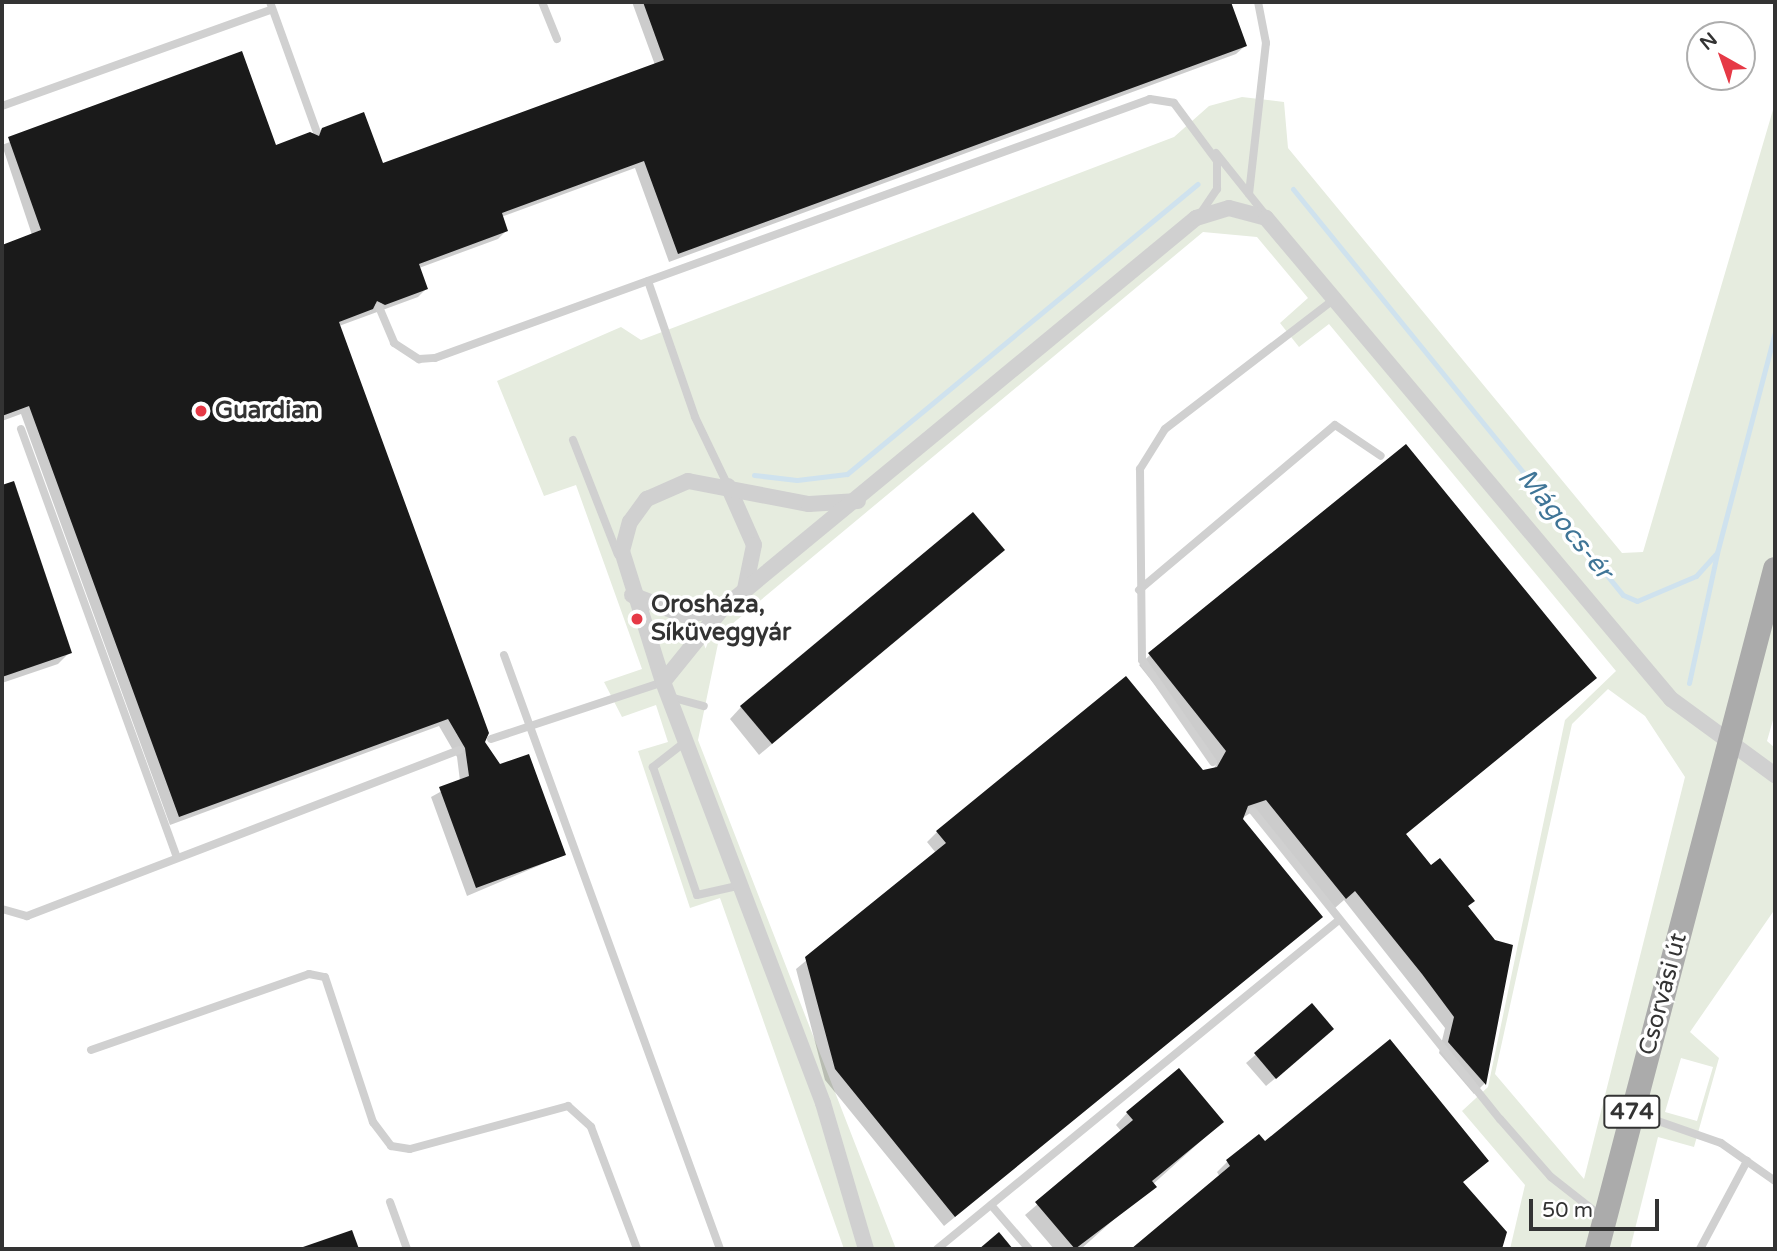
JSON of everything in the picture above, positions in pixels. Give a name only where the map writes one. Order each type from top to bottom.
[{"type":"main road","name":"474","points":[[1730,740],[1775,569]]},
{"type":"main road","name":"Csorvási út","points":[[1597,1249],[1730,740]]},
{"type":"street","points":[[666,689],[721,610],[858,501],[1196,218],[1219,209],[1247,209],[1282,235],[1671,699],[1775,775]]},
{"type":"street","points":[[858,501],[808,504],[728,486],[672,484],[647,499],[624,536],[625,573],[632,595],[737,886],[823,1102],[866,1249]]},
{"type":"street","points":[[728,486],[754,545],[744,592]]},
{"type":"street","points":[[632,595],[676,614],[721,610]]},
{"type":"lane","points":[[542,2],[557,39]]},
{"type":"lane","points":[[1249,194],[1266,43],[1258,2]]},
{"type":"lane","points":[[2,106],[270,6],[316,130]]},
{"type":"lane","points":[[379,307],[394,343],[419,359],[435,358],[1150,99],[1174,103],[1282,235]]},
{"type":"lane","points":[[1196,218],[1219,180],[1208,143]]},
{"type":"lane","points":[[648,281],[695,417],[728,486]]},
{"type":"lane","points":[[1213,762],[1142,660],[1139,590],[1146,452],[1166,429],[1336,298]]},
{"type":"lane","points":[[1139,590],[1335,425],[1381,456]]},
{"type":"lane","points":[[21,429],[177,857]]},
{"type":"lane","points":[[573,440],[625,573]]},
{"type":"lane","points":[[504,655],[720,1249]]},
{"type":"lane","points":[[491,739],[530,725],[666,689],[704,706]]},
{"type":"lane","points":[[685,742],[653,767],[697,895],[737,886]]},
{"type":"lane","points":[[2,909],[27,916],[459,750]]},
{"type":"lane","points":[[1253,811],[1551,1177],[1605,1219]]},
{"type":"lane","points":[[937,1249],[1339,919]]},
{"type":"lane","points":[[91,1050],[309,974],[325,977],[373,1122],[391,1146],[410,1149],[558,1106],[577,1110],[591,1127],[637,1249]]},
{"type":"lane","points":[[1632,1112],[1721,1143],[1775,1181]]},
{"type":"lane","points":[[1700,1249],[1747,1161]]},
{"type":"lane","points":[[390,1202],[407,1249]]},
{"type":"lane","points":[[991,1205],[1029,1249]]},
{"type":"shaded area","points":[[1242,97],[1284,102],[1288,148],[1622,553],[1643,552],[1775,103],[1775,713],[1767,741],[1775,748],[1775,909],[1690,1032],[1719,1058],[1694,1147],[1658,1137],[1630,1249],[1510,1249],[1525,1185],[1462,1111],[1488,1087],[1565,720],[1616,671],[1329,324],[1299,347],[1280,323],[1308,298],[1257,237],[1203,232],[720,634],[698,740],[896,1249],[844,1249],[720,898],[690,908],[638,751],[668,742],[656,705],[622,717],[604,682],[642,669],[576,485],[544,496],[497,381],[621,327],[641,340],[1174,137],[1209,106]],"holes":[[[1608,689],[1645,716],[1685,777],[1584,1179],[1495,1074],[1572,724]],[[1681,1058],[1713,1067],[1697,1121],[1665,1112]]]},
{"type":"building","name":"Guardian","points":[[643,2],[1231,2],[1247,46],[678,254],[644,161],[502,213],[508,231],[419,264],[428,289],[385,305],[377,301],[373,309],[339,322],[489,733],[485,742],[500,764],[529,754],[566,855],[476,888],[439,787],[469,776],[465,748],[448,719],[179,817],[29,406],[2,416],[2,245],[41,230],[8,137],[242,51],[276,145],[310,132],[319,136],[322,128],[364,112],[383,163],[664,60]]},
{"type":"building","points":[[1406,444],[1597,678],[1406,834],[1431,865],[1440,858],[1475,901],[1468,906],[1495,940],[1513,945],[1486,1085],[1448,1042],[1454,1017],[1422,974],[1355,891],[1346,899],[1266,800],[1248,806],[1243,819],[1323,917],[955,1217],[835,1069],[805,957],[946,843],[936,831],[1126,676],[1203,770],[1217,767],[1226,751],[1148,653]]},
{"type":"building","points":[[14,481],[72,653],[2,677],[2,485]]},
{"type":"building","points":[[973,512],[1005,550],[772,744],[740,706]]},
{"type":"building","points":[[1312,1003],[1334,1029],[1276,1079],[1254,1053]]},
{"type":"building","points":[[1390,1039],[1489,1161],[1463,1182],[1507,1232],[1502,1249],[1131,1249],[1230,1166],[1226,1160],[1259,1134],[1265,1141]]},
{"type":"building","points":[[1179,1068],[1224,1122],[1152,1181],[1157,1187],[1075,1249],[1035,1202],[1133,1120],[1126,1112]]},
{"type":"building","points":[[352,1230],[359,1249],[303,1247]]},
{"type":"building","points":[[999,1232],[1013,1249],[979,1249]]},
{"type":"waterway","points":[[754,475],[797,480],[847,474],[1198,184]]},
{"type":"waterway","name":"Mágocs-ér","points":[[1293,189],[1623,595],[1637,601],[1696,576],[1717,553],[1775,332]]},
{"type":"waterway","points":[[1689,683],[1717,553]]},
{"type":"place","name":"Guardian","points":[[201,411]]},
{"type":"place","name":"Orosháza, Síküveggyár","points":[[637,619]]}]
